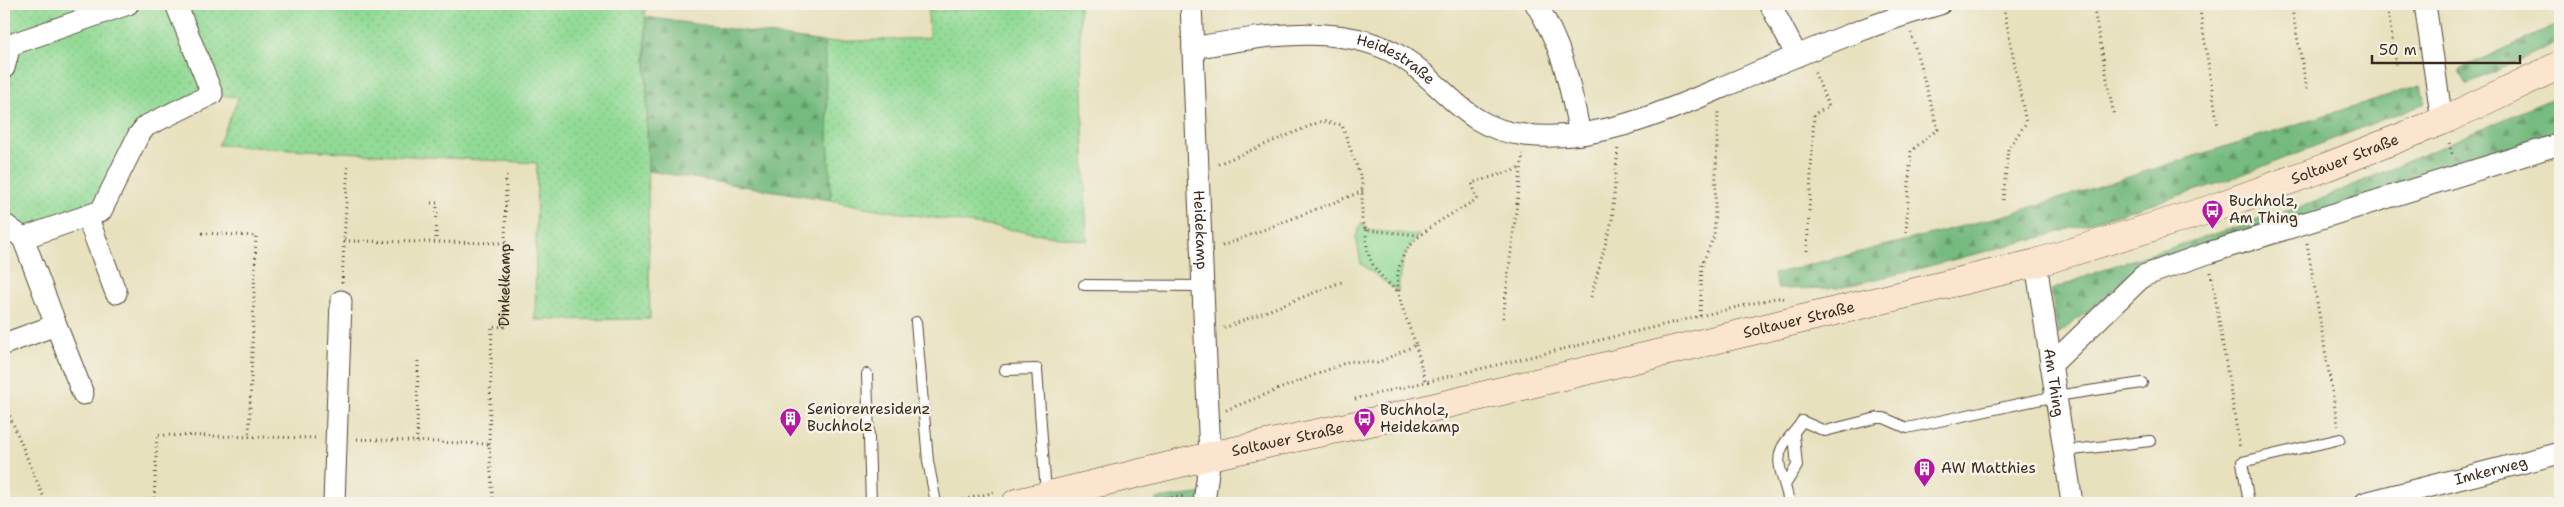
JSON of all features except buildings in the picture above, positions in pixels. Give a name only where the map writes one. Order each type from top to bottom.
[{"type":"main road","name":"Soltauer Straße","points":[[1016,503],[1210,456],[1399,416],[2036,263],[2208,210],[2442,121],[2560,65]]},
{"type":"street","points":[[4,68],[7,37],[128,4]]},
{"type":"street","points":[[23,238],[101,211],[138,136],[146,126],[212,94],[176,4]]},
{"type":"street","name":"Heidekamp","points":[[1192,4],[1210,456],[1205,498]]},
{"type":"street","points":[[1536,4],[1553,30],[1566,65],[1580,134]]},
{"type":"street","points":[[1770,4],[1801,54]]},
{"type":"street","name":"Heidestraße","points":[[1193,48],[1273,36],[1336,36],[1361,40],[1383,47],[1410,63],[1437,85],[1461,110],[1483,124],[1504,132],[1526,136],[1580,134],[1650,118],[1801,54],[1906,13],[1940,4]]},
{"type":"street","points":[[2425,4],[2442,121]]},
{"type":"street","points":[[2051,365],[2143,276],[2208,253],[2560,144]]},
{"type":"street","points":[[87,216],[116,293]]},
{"type":"street","points":[[4,224],[23,238],[83,394]]},
{"type":"street","name":"Am Thing","points":[[2036,263],[2072,503]]},
{"type":"street","points":[[334,503],[338,438],[341,301]]},
{"type":"street","points":[[4,344],[56,325]]},
{"type":"street","name":"Imkerweg","points":[[2365,503],[2403,498],[2560,453]]},
{"type":"lane","points":[[1084,286],[1203,286]]},
{"type":"lane","points":[[916,322],[928,461],[936,503]]},
{"type":"lane","points":[[1005,370],[1037,369],[1043,470],[1047,496]]},
{"type":"lane","points":[[867,374],[871,503]]},
{"type":"lane","points":[[1789,503],[1779,460],[1785,442],[1794,434],[1802,421],[1824,431],[1877,418],[1884,418],[1907,428],[2056,396],[2142,383]]},
{"type":"lane","points":[[1785,485],[1798,466],[1794,434]]},
{"type":"lane","points":[[2249,503],[2242,462],[2340,439]]},
{"type":"lane","points":[[2064,451],[2150,441]]},
{"type":"path","points":[[2003,4],[2026,123],[2008,150],[2003,200]]},
{"type":"path","points":[[2093,4],[2114,116]]},
{"type":"path","points":[[2199,4],[2218,127]]},
{"type":"path","points":[[2291,4],[2307,89]]},
{"type":"path","points":[[2387,4],[2396,65]]},
{"type":"path","points":[[1906,13],[1938,129],[1911,151],[1906,232]]},
{"type":"path","points":[[1801,54],[1829,107],[1814,114],[1807,251]]},
{"type":"path","points":[[1700,316],[1702,264],[1714,236],[1718,89]]},
{"type":"path","points":[[1198,172],[1322,121],[1342,125],[1362,181],[1362,222],[1366,230],[1366,248],[1376,273],[1398,292]]},
{"type":"path","points":[[2442,121],[2459,174]]},
{"type":"path","points":[[1591,297],[1612,220],[1620,126]]},
{"type":"path","points":[[1503,318],[1526,136]]},
{"type":"path","points":[[341,301],[348,164]]},
{"type":"path","points":[[1425,382],[1416,345],[1398,292],[1399,274],[1405,253],[1420,235],[1477,199],[1472,183],[1521,168]]},
{"type":"path","points":[[505,243],[506,174]]},
{"type":"path","points":[[1202,254],[1363,191]]},
{"type":"path","points":[[431,203],[437,203],[436,241]]},
{"type":"path","points":[[2304,223],[2340,439]]},
{"type":"path","points":[[1366,230],[1420,235]]},
{"type":"path","points":[[202,233],[256,236],[249,437]]},
{"type":"path","name":"Dinkelkamp","points":[[344,241],[505,243],[504,327],[492,326],[489,444],[493,503]]},
{"type":"path","points":[[2208,253],[2242,462]]},
{"type":"path","points":[[1205,335],[1344,281]]},
{"type":"path","points":[[1350,400],[1775,298],[1785,298]]},
{"type":"path","points":[[1208,418],[1350,361],[1377,362],[1416,345]]},
{"type":"path","points":[[417,442],[418,360]]},
{"type":"path","points":[[4,402],[46,503]]},
{"type":"path","points":[[154,503],[157,435],[338,438],[489,444]]},
{"type":"path","points":[[1154,503],[1156,499],[1205,498]]},
{"type":"green space","points":[[4,4],[645,4],[650,319],[535,320],[537,163],[218,145],[239,97],[212,95],[146,126],[101,211],[23,238],[4,224]]},
{"type":"green space","points":[[1079,4],[1087,241],[869,208],[831,200],[824,42],[929,38],[928,11]]},
{"type":"green space","points":[[646,17],[824,42],[831,200],[648,171]]},
{"type":"green space","points":[[2560,24],[2560,41],[2466,85],[2459,69]]},
{"type":"green space","points":[[2421,85],[2425,103],[2223,182],[2049,235],[1837,288],[1778,289],[1773,274],[2010,214]]},
{"type":"green space","points":[[2560,95],[2560,138],[2135,275],[2058,334],[2051,290],[2110,267],[2312,203]]},
{"type":"green space","points":[[1362,222],[1366,230],[1419,235],[1409,247],[1403,261],[1398,292],[1361,264],[1356,236]]},
{"type":"green space","points":[[1205,493],[1204,503],[1154,503],[1156,499]]},
{"type":"place","name":"Buchholz, Am Thing","points":[[2213,229]]},
{"type":"place","name":"Seniorenresidenz Buchholz","points":[[791,437]]},
{"type":"place","name":"Buchholz, Heidekamp","points":[[1364,438]]},
{"type":"place","name":"AW Matthies","points":[[1925,487]]}]
